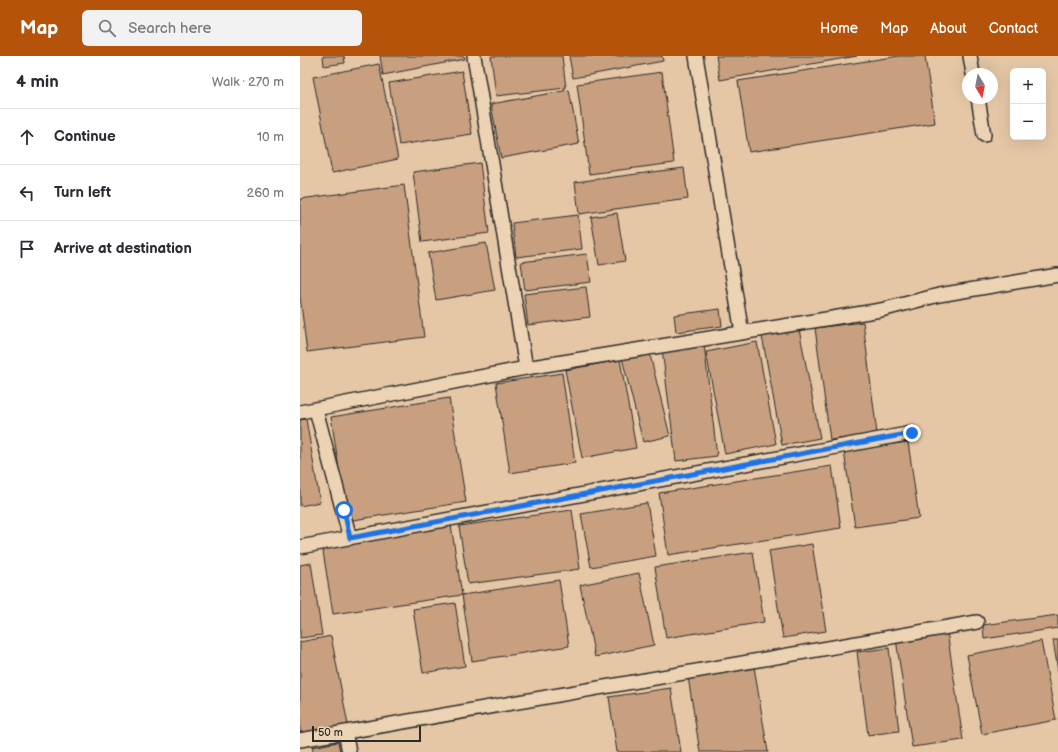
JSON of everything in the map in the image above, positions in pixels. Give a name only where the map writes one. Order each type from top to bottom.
[{"type":"street","points":[[474,56],[526,368]]},
{"type":"street","points":[[696,56],[742,333]]},
{"type":"street","points":[[970,56],[972,68]]},
{"type":"street","points":[[979,104],[984,135]]},
{"type":"street","points":[[300,412],[526,368],[881,310],[939,296],[1058,275]]},
{"type":"street","points":[[316,410],[350,538]]},
{"type":"street","points":[[300,547],[912,433]]},
{"type":"street","points":[[300,740],[977,622]]},
{"type":"street","points":[[346,732],[349,752]]},
{"type":"building","points":[[323,56],[344,56],[345,63],[324,66]]},
{"type":"building","points":[[380,56],[464,56],[465,59],[383,75]]},
{"type":"building","points":[[491,56],[562,56],[566,88],[496,96]]},
{"type":"building","points":[[569,56],[662,56],[663,61],[573,78]]},
{"type":"building","points":[[716,56],[857,56],[720,80]]},
{"type":"building","points":[[899,56],[925,56],[935,123],[749,152],[738,81]]},
{"type":"building","points":[[379,64],[398,159],[332,173],[313,77]]},
{"type":"building","points":[[462,71],[472,134],[399,145],[389,83]]},
{"type":"building","points":[[662,72],[674,163],[589,174],[577,84]]},
{"type":"building","points":[[569,90],[579,144],[501,158],[491,104]]},
{"type":"building","points":[[480,163],[489,233],[422,242],[413,172]]},
{"type":"building","points":[[684,168],[688,199],[579,214],[575,182]]},
{"type":"building","points":[[404,185],[424,337],[307,352],[300,296],[300,199]]},
{"type":"building","points":[[617,213],[625,261],[599,265],[591,217]]},
{"type":"building","points":[[578,215],[582,249],[516,257],[512,223]]},
{"type":"building","points":[[486,243],[495,290],[436,300],[428,253]]},
{"type":"building","points":[[587,254],[591,282],[525,290],[521,262]]},
{"type":"building","points":[[586,287],[590,317],[528,325],[524,294]]},
{"type":"building","points":[[720,309],[722,326],[676,332],[674,315]]},
{"type":"building","points":[[863,322],[877,434],[830,440],[815,328]]},
{"type":"building","points":[[799,329],[820,438],[782,445],[762,336]]},
{"type":"building","points":[[757,342],[776,444],[725,454],[706,352]]},
{"type":"building","points":[[704,344],[717,456],[676,461],[662,349]]},
{"type":"building","points":[[649,351],[670,436],[643,442],[622,358]]},
{"type":"building","points":[[620,360],[636,448],[582,458],[565,370]]},
{"type":"building","points":[[562,373],[575,463],[510,473],[496,383]]},
{"type":"building","points":[[449,398],[466,502],[347,521],[331,417]]},
{"type":"building","points":[[306,419],[320,502],[300,506],[300,420]]},
{"type":"building","points":[[908,442],[919,518],[855,527],[844,451]]},
{"type":"building","points":[[832,466],[841,528],[668,555],[659,493]]},
{"type":"building","points":[[647,503],[656,556],[591,567],[581,514]]},
{"type":"building","points":[[572,510],[580,569],[468,584],[459,526]]},
{"type":"building","points":[[451,525],[462,595],[333,614],[322,545]]},
{"type":"building","points":[[812,544],[826,631],[783,638],[769,551]]},
{"type":"building","points":[[753,552],[764,622],[666,638],[655,567]]},
{"type":"building","points":[[311,563],[322,635],[300,638],[300,565]]},
{"type":"building","points":[[639,573],[654,645],[595,657],[580,585]]},
{"type":"building","points":[[559,580],[569,646],[472,661],[462,595]]},
{"type":"building","points":[[455,603],[465,666],[423,673],[413,609]]},
{"type":"building","points":[[1058,615],[1058,628],[984,639],[983,625]]},
{"type":"building","points":[[947,631],[963,740],[912,747],[896,639]]},
{"type":"building","points":[[331,636],[348,725],[300,734],[300,642]]},
{"type":"building","points":[[1053,640],[1058,640],[1058,671]]},
{"type":"building","points":[[1041,641],[1056,720],[982,734],[967,655]]},
{"type":"building","points":[[889,648],[899,731],[868,735],[857,652]]},
{"type":"building","points":[[754,667],[768,752],[700,752],[688,677]]},
{"type":"building","points":[[671,688],[681,752],[617,752],[609,697]]},
{"type":"building","points":[[338,742],[340,752],[313,752],[312,747]]},
{"type":"route","points":[[344,510],[350,538],[912,433]]}]
